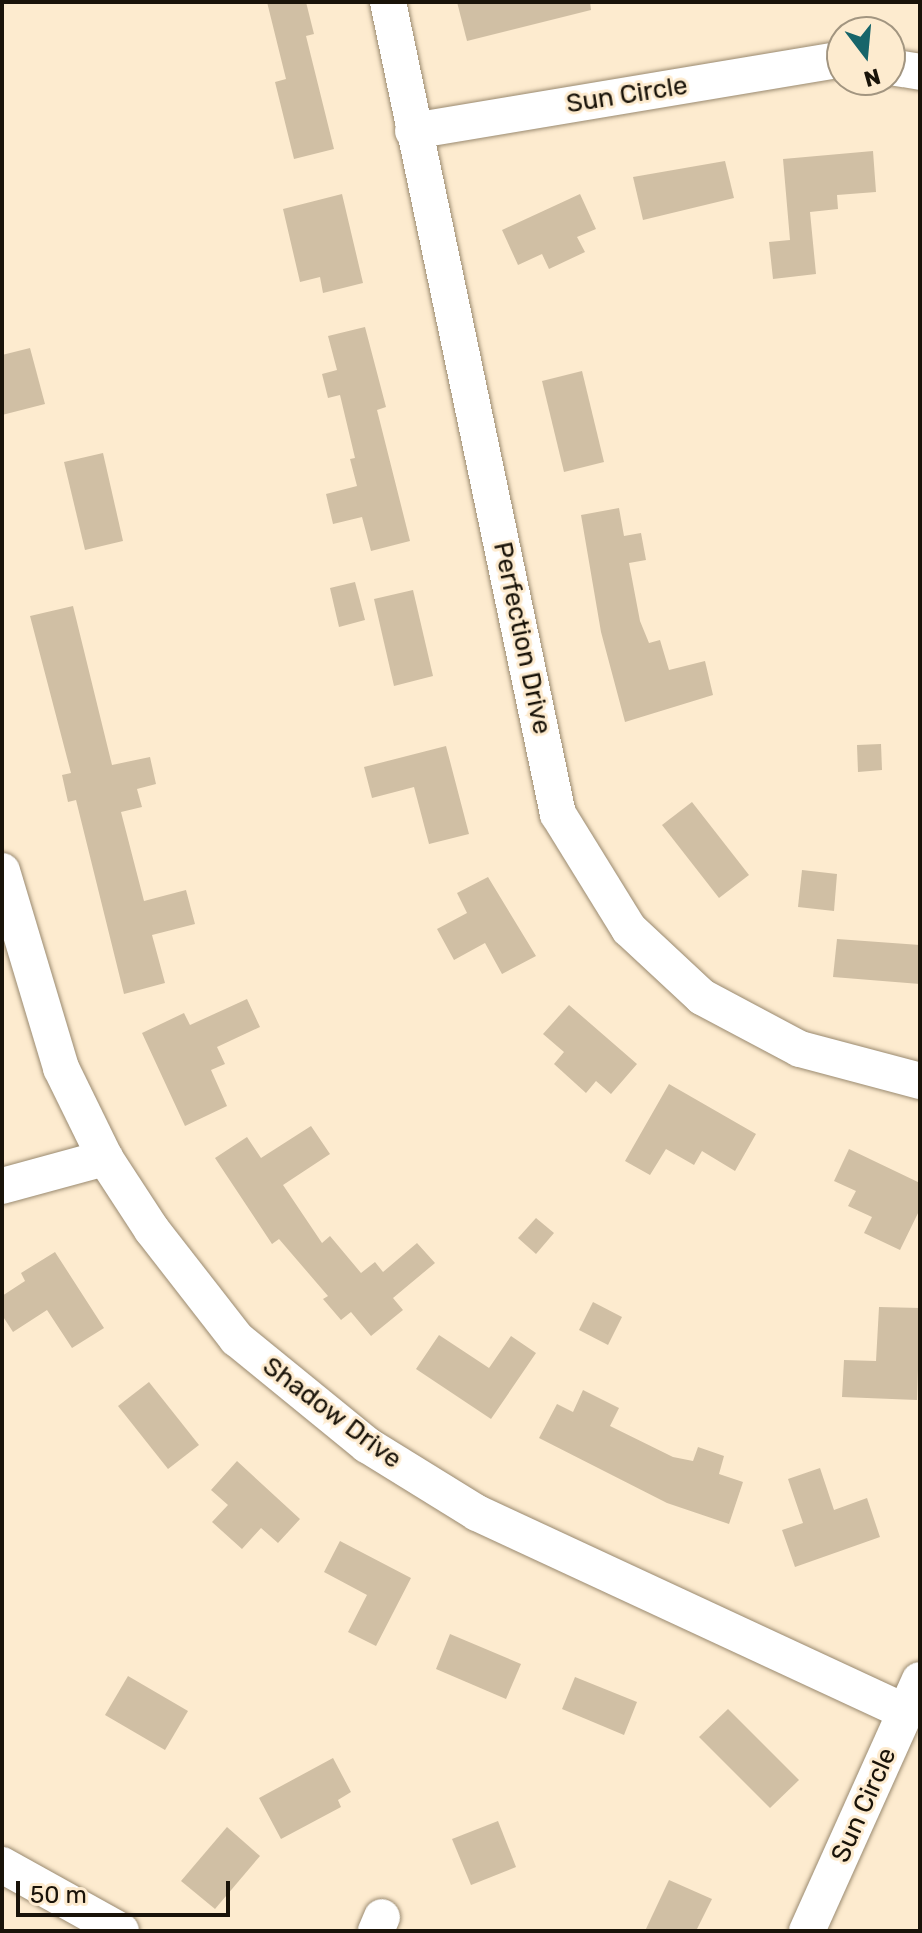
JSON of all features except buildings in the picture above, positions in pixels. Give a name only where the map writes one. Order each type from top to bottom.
[{"type":"street","name":"Perfection Drive","points":[[388,2],[413,131],[467,365],[558,814],[629,929],[702,997],[800,1049],[920,1081]]},
{"type":"street","name":"Sun Circle","points":[[413,131],[826,62]]},
{"type":"street","name":"Shadow Drive","points":[[2,871],[61,1068],[105,1158],[152,1230],[237,1339],[367,1445],[477,1513],[913,1696]]},
{"type":"street","points":[[2,1186],[105,1158]]},
{"type":"street","name":"Sun Circle","points":[[807,1931],[913,1696]]},
{"type":"street","points":[[2,1865],[121,1931]]}]
